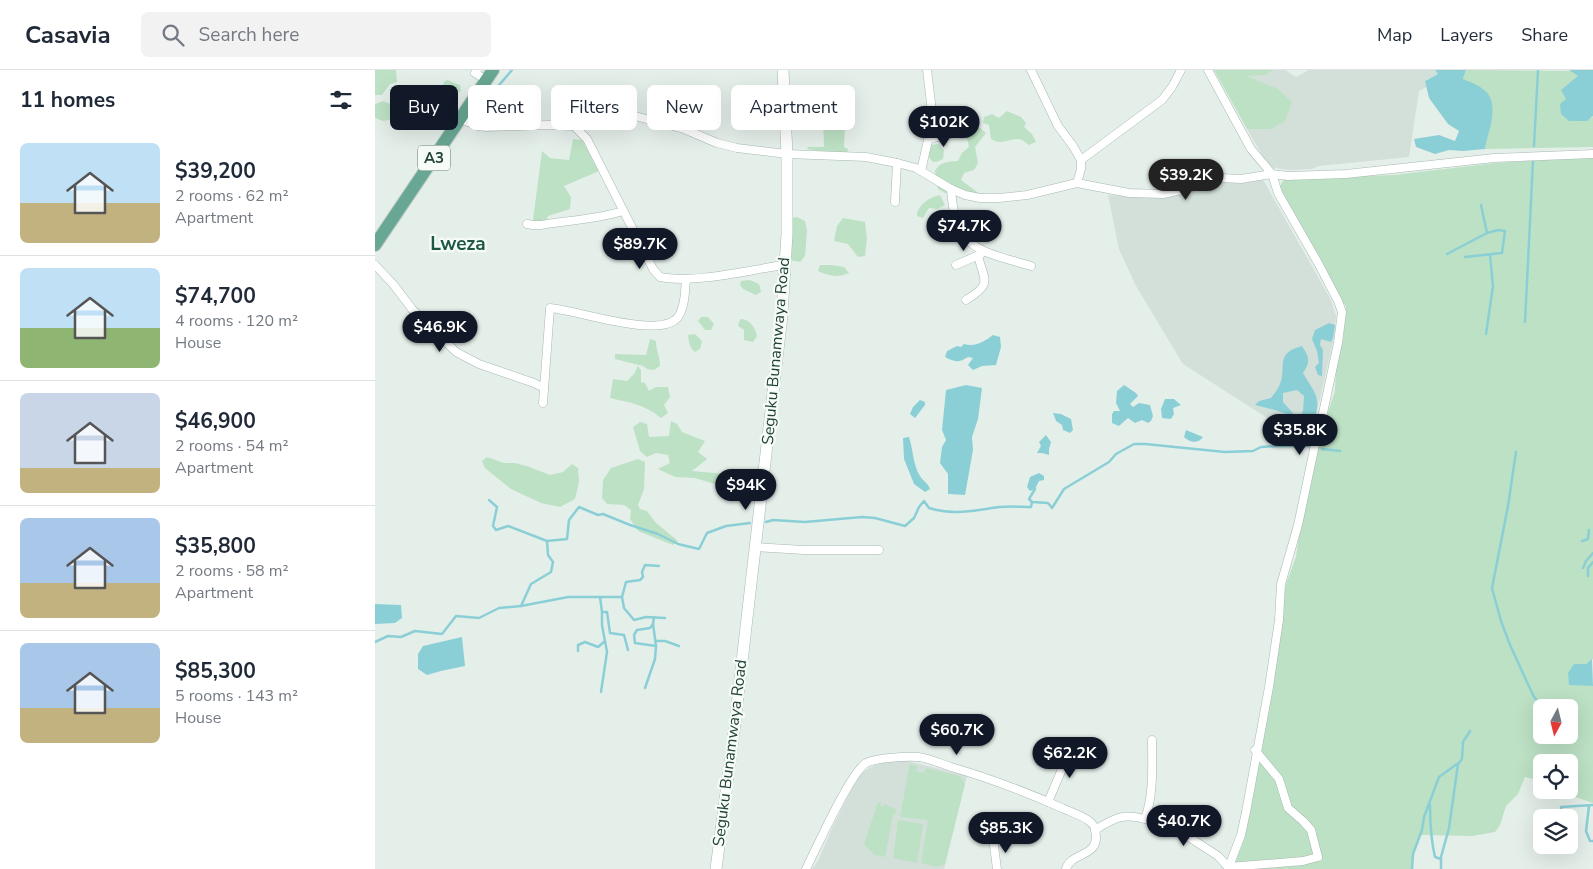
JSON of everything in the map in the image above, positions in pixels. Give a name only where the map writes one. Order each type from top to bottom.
[{"type":"main road","name":"Seguku Bunamwaya Road","points":[[783,70],[784,85]]},
{"type":"main road","name":"A3","points":[[375,245],[490,75]]},
{"type":"main road","name":"Seguku Bunamwaya Road","points":[[716,869],[782,315],[787,234],[786,130]]},
{"type":"street","points":[[477,70],[475,73],[490,75]]},
{"type":"street","points":[[921,171],[931,127],[931,103],[927,70]]},
{"type":"street","points":[[1031,70],[1057,126],[1073,146],[1081,160],[1081,169],[1077,183]]},
{"type":"street","points":[[1081,160],[1162,100],[1181,70]]},
{"type":"street","points":[[1208,70],[1251,148],[1272,174],[1278,194],[1318,263],[1338,301],[1341,312],[1338,343],[1323,413],[1298,525],[1281,584],[1277,637],[1263,723],[1254,750],[1241,835],[1228,868]]},
{"type":"street","points":[[637,117],[684,129],[721,144],[787,154],[866,158],[897,162],[921,171],[965,195],[981,198],[1027,195],[1077,183],[1129,193],[1163,194],[1220,178],[1241,179],[1272,174],[1301,176],[1345,174],[1494,158],[1593,154]]},
{"type":"street","points":[[461,119],[486,127],[551,125]]},
{"type":"street","points":[[578,130],[587,140],[657,275],[660,277],[686,279],[784,264]]},
{"type":"street","points":[[929,139],[954,133]]},
{"type":"street","points":[[895,202],[897,162]]},
{"type":"street","points":[[951,189],[952,208],[957,223],[970,244],[981,254],[1031,266]]},
{"type":"street","points":[[527,224],[545,226],[552,223],[604,217],[623,211]]},
{"type":"street","points":[[956,265],[981,254]]},
{"type":"street","points":[[966,300],[980,292],[984,287],[985,279],[981,254]]},
{"type":"street","points":[[375,264],[412,309],[456,352],[479,364],[544,388]]},
{"type":"street","points":[[543,404],[550,308],[564,309],[642,326],[656,327],[666,325],[673,322],[679,316],[685,295],[686,279]]},
{"type":"street","points":[[755,547],[804,550],[879,550]]},
{"type":"street","points":[[1145,818],[1149,809],[1152,783],[1151,740]]},
{"type":"street","points":[[1048,802],[1071,748]]},
{"type":"street","points":[[1228,868],[1303,861],[1318,857],[1311,830],[1288,808],[1279,779],[1254,750]]},
{"type":"street","points":[[806,869],[860,769],[867,763],[889,758],[919,757],[992,780],[1089,820],[1095,830],[1096,838],[1092,849],[1070,862],[1067,869]]},
{"type":"street","points":[[1095,830],[1119,817],[1145,818],[1178,830],[1217,856],[1228,868]]},
{"type":"street","points":[[993,838],[997,869]]},
{"type":"shaded area","points":[[1273,70],[1285,70],[1296,77],[1309,70],[1435,70],[1438,74],[1426,80],[1427,87],[1419,91],[1409,157],[1289,170],[1269,167],[1247,129],[1271,129],[1276,89],[1247,75],[1266,75]]},
{"type":"shaded area","points":[[1262,178],[1331,300],[1336,316],[1334,338],[1308,444],[1183,364],[1136,286],[1119,249],[1108,195],[1155,198],[1181,193],[1220,181]]},
{"type":"shaded area","points":[[899,760],[967,776],[944,869],[812,869],[818,861],[832,828],[858,777],[875,765]]},
{"type":"green space","points":[[375,70],[396,70],[397,82],[390,84],[382,95],[375,95]]},
{"type":"green space","points":[[1214,70],[1273,70],[1266,75],[1248,76],[1278,89],[1292,102],[1285,121],[1271,129],[1247,129]]},
{"type":"green space","points":[[1466,70],[1572,71],[1578,76],[1566,99],[1569,121],[1592,118],[1593,116],[1593,147],[1485,149],[1492,116],[1463,79]]},
{"type":"green space","points":[[447,80],[460,85],[461,91],[458,93],[458,85],[443,85]]},
{"type":"green space","points":[[383,101],[390,104],[389,120],[383,121],[375,118],[375,104]]},
{"type":"green space","points":[[1007,111],[1021,117],[1026,123],[1024,127],[1032,134],[1036,142],[1029,145],[1018,139],[999,142],[991,139],[989,125],[983,123],[984,117],[992,114],[999,118]]},
{"type":"green space","points":[[980,128],[986,133],[975,147],[978,163],[974,170],[964,173],[961,180],[980,194],[958,197],[938,189],[935,171],[937,168],[947,162],[958,161],[962,153],[969,147],[966,134],[970,129]]},
{"type":"green space","points":[[823,130],[845,130],[844,147],[848,149],[847,154],[834,154],[808,149],[807,147],[824,147]]},
{"type":"green space","points":[[573,139],[582,140],[599,171],[564,186],[571,197],[570,209],[548,216],[545,223],[537,222],[533,220],[542,151],[550,158],[569,160]]},
{"type":"green space","points":[[938,144],[944,150],[943,159],[933,162],[927,149],[930,145]]},
{"type":"green space","points":[[1593,157],[1593,659],[1586,664],[1569,684],[1593,686],[1593,803],[1578,798],[1578,754],[1533,754],[1533,779],[1525,777],[1518,794],[1506,806],[1500,825],[1495,832],[1472,836],[1421,835],[1413,854],[1412,869],[1233,869],[1245,837],[1284,594],[1296,557],[1303,507],[1314,454],[1335,391],[1336,367],[1343,341],[1346,306],[1341,301],[1282,194],[1280,186],[1284,179],[1394,175],[1495,163]]},
{"type":"green space","points":[[940,195],[945,205],[937,209],[929,208],[923,218],[917,216],[919,208],[925,202]]},
{"type":"green space","points":[[797,217],[805,221],[807,230],[805,256],[800,262],[790,260],[791,218]]},
{"type":"green space","points":[[843,218],[865,222],[867,238],[865,256],[858,257],[848,244],[834,241],[837,226]]},
{"type":"green space","points":[[820,265],[844,267],[849,273],[833,276],[818,271]]},
{"type":"green space","points":[[750,280],[759,284],[761,292],[756,295],[743,289],[740,285],[741,281]]},
{"type":"green space","points":[[701,317],[708,317],[714,324],[711,330],[705,330],[698,321]]},
{"type":"green space","points":[[740,319],[747,320],[755,330],[757,336],[753,342],[744,340],[744,330],[738,326]]},
{"type":"green space","points":[[695,334],[702,341],[700,349],[695,352],[690,346],[688,335]]},
{"type":"green space","points":[[650,339],[656,341],[660,363],[660,366],[654,370],[615,359],[615,354],[646,355]]},
{"type":"green space","points":[[638,366],[641,370],[641,382],[645,383],[649,391],[656,387],[668,387],[670,397],[664,405],[668,413],[661,418],[643,407],[610,398],[613,379],[627,381],[634,374]]},
{"type":"green space","points":[[671,421],[677,424],[682,432],[705,441],[698,452],[707,459],[692,471],[733,473],[739,485],[721,486],[695,478],[675,477],[658,469],[670,463],[668,455],[656,453],[647,457],[640,451],[633,427],[640,422],[647,424],[649,437],[669,436]]},
{"type":"green space","points":[[487,457],[504,463],[527,466],[550,475],[563,472],[572,464],[578,468],[579,482],[575,499],[560,507],[541,503],[511,489],[485,468],[482,461]]},
{"type":"green space","points":[[638,459],[645,462],[644,489],[638,505],[640,509],[647,511],[655,522],[678,541],[673,545],[638,531],[630,519],[631,510],[624,505],[607,504],[602,498],[603,480],[611,468]]},
{"type":"green space","points":[[910,764],[917,766],[916,771],[924,773],[926,768],[960,776],[965,784],[945,864],[935,867],[921,863],[928,820],[900,817]]},
{"type":"green space","points":[[878,802],[881,803],[880,806],[883,807],[884,804],[896,809],[895,815],[893,815],[885,857],[875,855],[864,844]]},
{"type":"green space","points":[[898,820],[923,824],[917,863],[893,858]]},
{"type":"water","points":[[1435,70],[1466,70],[1463,79],[1480,87],[1489,96],[1493,110],[1485,149],[1449,150],[1435,154],[1416,147],[1414,139],[1439,135],[1455,141],[1459,131],[1448,124],[1429,98],[1425,81],[1438,74]]},
{"type":"water","points":[[1569,70],[1593,70],[1593,116],[1587,121],[1569,121],[1561,114],[1560,104],[1566,99],[1561,90],[1578,76]]},
{"type":"water","points":[[1329,323],[1335,325],[1331,342],[1321,339],[1320,345],[1323,350],[1322,376],[1318,375],[1315,367],[1319,363],[1312,339],[1315,330]]},
{"type":"water","points":[[993,335],[1000,337],[1001,347],[996,365],[982,366],[973,370],[968,365],[973,358],[968,357],[957,361],[945,357],[947,351],[957,346],[961,347],[964,344],[972,345],[979,343]]},
{"type":"water","points":[[1302,346],[1308,359],[1303,373],[1317,400],[1314,420],[1298,420],[1303,411],[1304,396],[1297,390],[1283,393],[1283,402],[1293,413],[1292,416],[1255,405],[1259,401],[1271,398],[1280,384],[1285,357],[1293,349]]},
{"type":"water","points":[[966,385],[982,388],[978,419],[972,437],[973,450],[965,495],[948,494],[948,474],[940,463],[942,447],[946,440],[942,430],[946,390]]},
{"type":"water","points":[[1124,385],[1138,396],[1130,404],[1133,407],[1139,403],[1150,405],[1153,416],[1151,421],[1148,423],[1142,420],[1135,423],[1128,418],[1119,426],[1112,423],[1114,411],[1120,411],[1116,403],[1117,391]]},
{"type":"water","points":[[1165,399],[1174,399],[1181,405],[1173,408],[1174,414],[1171,419],[1162,418],[1161,409]]},
{"type":"water","points":[[920,400],[925,402],[925,405],[915,418],[910,414],[913,407]]},
{"type":"water","points":[[1053,413],[1061,414],[1071,419],[1073,430],[1070,433],[1063,430],[1062,425],[1056,421]]},
{"type":"water","points":[[1186,430],[1203,437],[1196,442],[1189,441],[1184,437]]},
{"type":"water","points":[[1046,435],[1051,442],[1049,455],[1037,453],[1041,446],[1039,442]]},
{"type":"water","points":[[909,437],[918,472],[930,489],[925,492],[914,484],[904,459],[903,438]]},
{"type":"water","points":[[1039,473],[1044,476],[1044,480],[1039,481],[1035,489],[1030,491],[1027,487],[1030,477]]},
{"type":"water","points":[[375,604],[401,605],[402,618],[395,623],[375,624]]},
{"type":"water","points":[[462,637],[465,666],[427,675],[418,669],[418,654],[423,646]]},
{"type":"water","points":[[1592,659],[1593,686],[1569,685],[1568,673],[1574,664],[1586,664]]},
{"type":"waterway","points":[[499,85],[512,70]]},
{"type":"waterway","points":[[1534,146],[1538,70]]},
{"type":"waterway","points":[[1525,322],[1533,161]]},
{"type":"waterway","points":[[1447,254],[1487,233],[1481,205]]},
{"type":"waterway","points":[[1465,257],[1502,253],[1505,231],[1498,230],[1487,233]]},
{"type":"waterway","points":[[1486,334],[1493,286],[1490,255]]},
{"type":"waterway","points":[[1035,489],[1029,499],[1032,502],[1048,503],[1052,508],[1064,489],[1109,462],[1116,454],[1134,444],[1225,452],[1253,451],[1261,447],[1312,446]]},
{"type":"waterway","points":[[1322,449],[1340,451]]},
{"type":"waterway","points":[[1516,452],[1508,506],[1492,588],[1510,645],[1536,699]]},
{"type":"waterway","points":[[489,500],[497,507],[493,526],[496,530],[508,526],[547,541]]},
{"type":"waterway","points":[[766,522],[773,520],[805,522],[862,517],[875,518],[905,526],[914,518],[924,501],[929,508],[947,512],[1004,507],[1031,507],[1032,502]]},
{"type":"waterway","points":[[375,642],[388,636],[401,637],[415,631],[442,634],[456,616],[479,618],[499,608],[521,606],[531,584],[551,572],[553,562],[548,555],[547,541],[567,539],[569,520],[579,507],[658,534],[678,544],[699,549],[707,533],[726,526],[750,523]]},
{"type":"waterway","points":[[1582,541],[1588,539],[1589,530]]},
{"type":"waterway","points":[[1583,568],[1593,553]]},
{"type":"waterway","points":[[1588,576],[1588,568],[1593,562]]},
{"type":"waterway","points":[[622,597],[626,582],[640,580],[643,577],[642,572],[645,565],[659,566]]},
{"type":"waterway","points":[[521,606],[568,597],[600,597],[602,625],[607,652],[601,692]]},
{"type":"waterway","points":[[600,597],[622,597],[624,608],[634,620],[646,617],[665,618]]},
{"type":"waterway","points":[[602,612],[607,612],[610,633],[624,635],[628,650]]},
{"type":"waterway","points":[[654,617],[650,628],[637,630],[634,635],[635,643],[656,646]]},
{"type":"waterway","points":[[645,688],[655,659],[656,646],[653,624]]},
{"type":"waterway","points":[[578,651],[578,645],[585,642],[598,647],[605,641]]},
{"type":"waterway","points":[[656,641],[665,641],[679,646]]},
{"type":"waterway","points":[[1441,869],[1441,857],[1449,828],[1458,764],[1462,759],[1463,742],[1470,731]]},
{"type":"waterway","points":[[1412,869],[1413,854],[1439,777],[1457,764]]},
{"type":"waterway","points":[[1430,805],[1435,857],[1441,859]]},
{"type":"waterway","points":[[1561,809],[1561,807],[1593,805]]},
{"type":"waterway","points":[[1589,806],[1586,831],[1590,841],[1593,841]]},
{"type":"district","name":"Lweza","points":[[458,244]]}]
